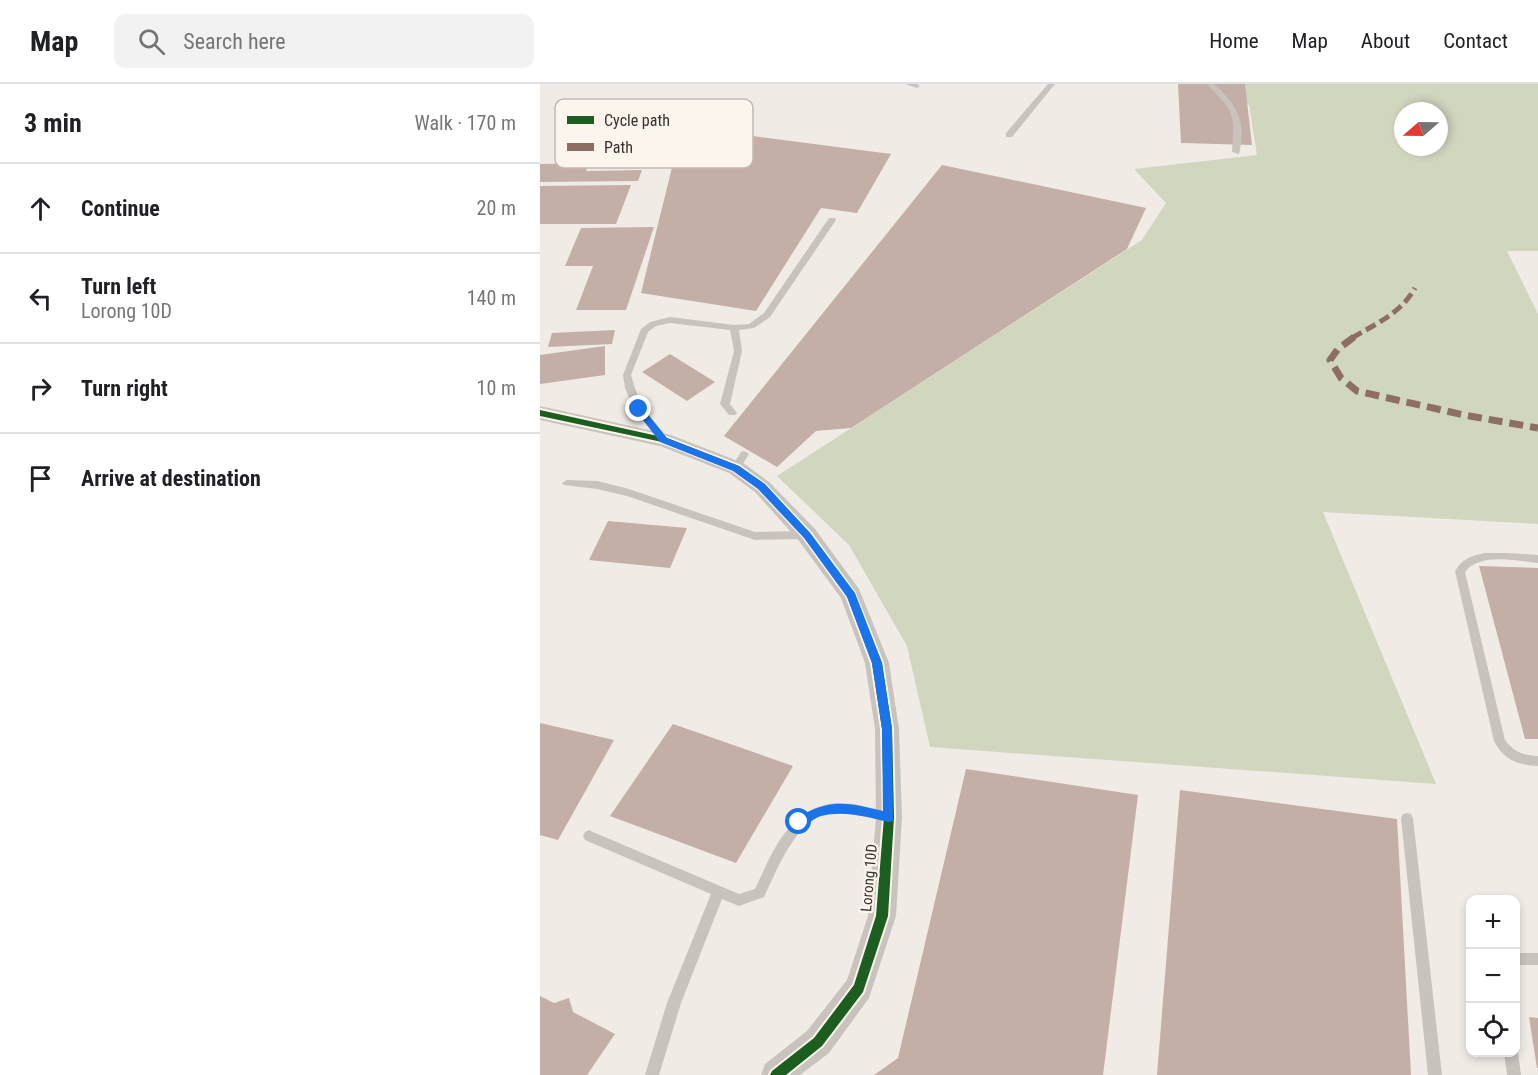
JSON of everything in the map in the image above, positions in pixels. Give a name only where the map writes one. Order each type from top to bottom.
[{"type":"street","name":"Lorong 10D","points":[[543,415],[664,440],[740,461],[807,535],[851,595],[877,663],[887,729],[889,817],[882,916],[859,988],[819,1042],[776,1075]]},
{"type":"lane","points":[[908,84],[917,86]]},
{"type":"lane","points":[[1009,135],[1052,84]]},
{"type":"lane","points":[[1210,84],[1236,111],[1236,152]]},
{"type":"lane","points":[[664,440],[639,409],[627,375],[644,331],[653,324],[669,320],[734,328],[751,326],[767,315],[832,220]]},
{"type":"lane","points":[[732,413],[725,404],[738,351],[734,328]]},
{"type":"lane","points":[[567,483],[597,486],[629,493],[755,537],[807,535]]},
{"type":"lane","points":[[1538,559],[1475,558],[1463,563],[1460,571],[1500,741],[1508,755],[1523,760],[1538,761]]},
{"type":"lane","points":[[589,836],[739,900],[759,893],[799,822],[818,811],[851,809],[889,817]]},
{"type":"lane","points":[[1407,818],[1436,1075]]},
{"type":"lane","points":[[652,1075],[657,1053],[690,960],[710,920],[718,892]]},
{"type":"lane","points":[[1520,959],[1538,959]]},
{"type":"lane","points":[[1512,1057],[1514,1075]]},
{"type":"green space","points":[[1225,84],[1538,84],[1538,251],[1507,251],[1538,314],[1538,524],[1323,512],[1436,784],[930,747],[907,646],[849,545],[777,476],[1142,240],[1166,203],[1134,169],[1257,155],[1249,105]]},
{"type":"building","points":[[1178,84],[1245,84],[1252,145],[1181,143]]},
{"type":"building","points":[[753,136],[891,154],[857,213],[821,208],[756,311],[641,293],[672,168],[753,168]]},
{"type":"building","points":[[540,164],[555,164],[555,168],[587,168],[586,171],[642,170],[638,181],[540,182]]},
{"type":"building","points":[[942,165],[1146,208],[1127,249],[851,428],[816,431],[777,467],[724,436]]},
{"type":"building","points":[[631,185],[616,224],[540,224],[540,186]]},
{"type":"building","points":[[654,227],[626,310],[576,310],[593,266],[565,266],[581,228]]},
{"type":"building","points":[[615,330],[612,344],[548,347],[552,333]]},
{"type":"building","points":[[605,346],[605,375],[540,384],[540,355]]},
{"type":"building","points":[[670,354],[715,382],[687,401],[642,372]]},
{"type":"building","points":[[608,521],[687,528],[670,568],[589,560]]},
{"type":"building","points":[[1479,566],[1538,568],[1538,739],[1525,739]]},
{"type":"building","points":[[540,723],[614,740],[558,840],[540,835]]},
{"type":"building","points":[[673,724],[793,766],[736,863],[610,816]]},
{"type":"building","points":[[966,769],[1138,795],[1103,1075],[874,1075],[898,1058]]},
{"type":"building","points":[[1180,790],[1397,819],[1411,1075],[1157,1075]]},
{"type":"building","points":[[540,996],[554,1003],[569,998],[573,1012],[615,1034],[587,1075],[540,1075]]},
{"type":"building","points":[[1529,1017],[1538,1018],[1538,1068],[1537,1068]]},
{"type":"marked path","points":[[1415,288],[1397,312],[1348,340],[1338,349],[1330,360],[1341,378],[1357,391],[1464,415],[1538,428]]},
{"type":"cycle path","points":[[540,413],[664,440],[736,468],[762,487],[807,535],[851,595],[877,663],[887,729],[889,817],[882,916],[859,988],[818,1042],[776,1075]]},
{"type":"route","points":[[639,409],[664,440],[736,468],[762,487],[807,535],[851,595],[877,663],[887,729],[889,817],[851,809],[818,811],[799,822]]}]
